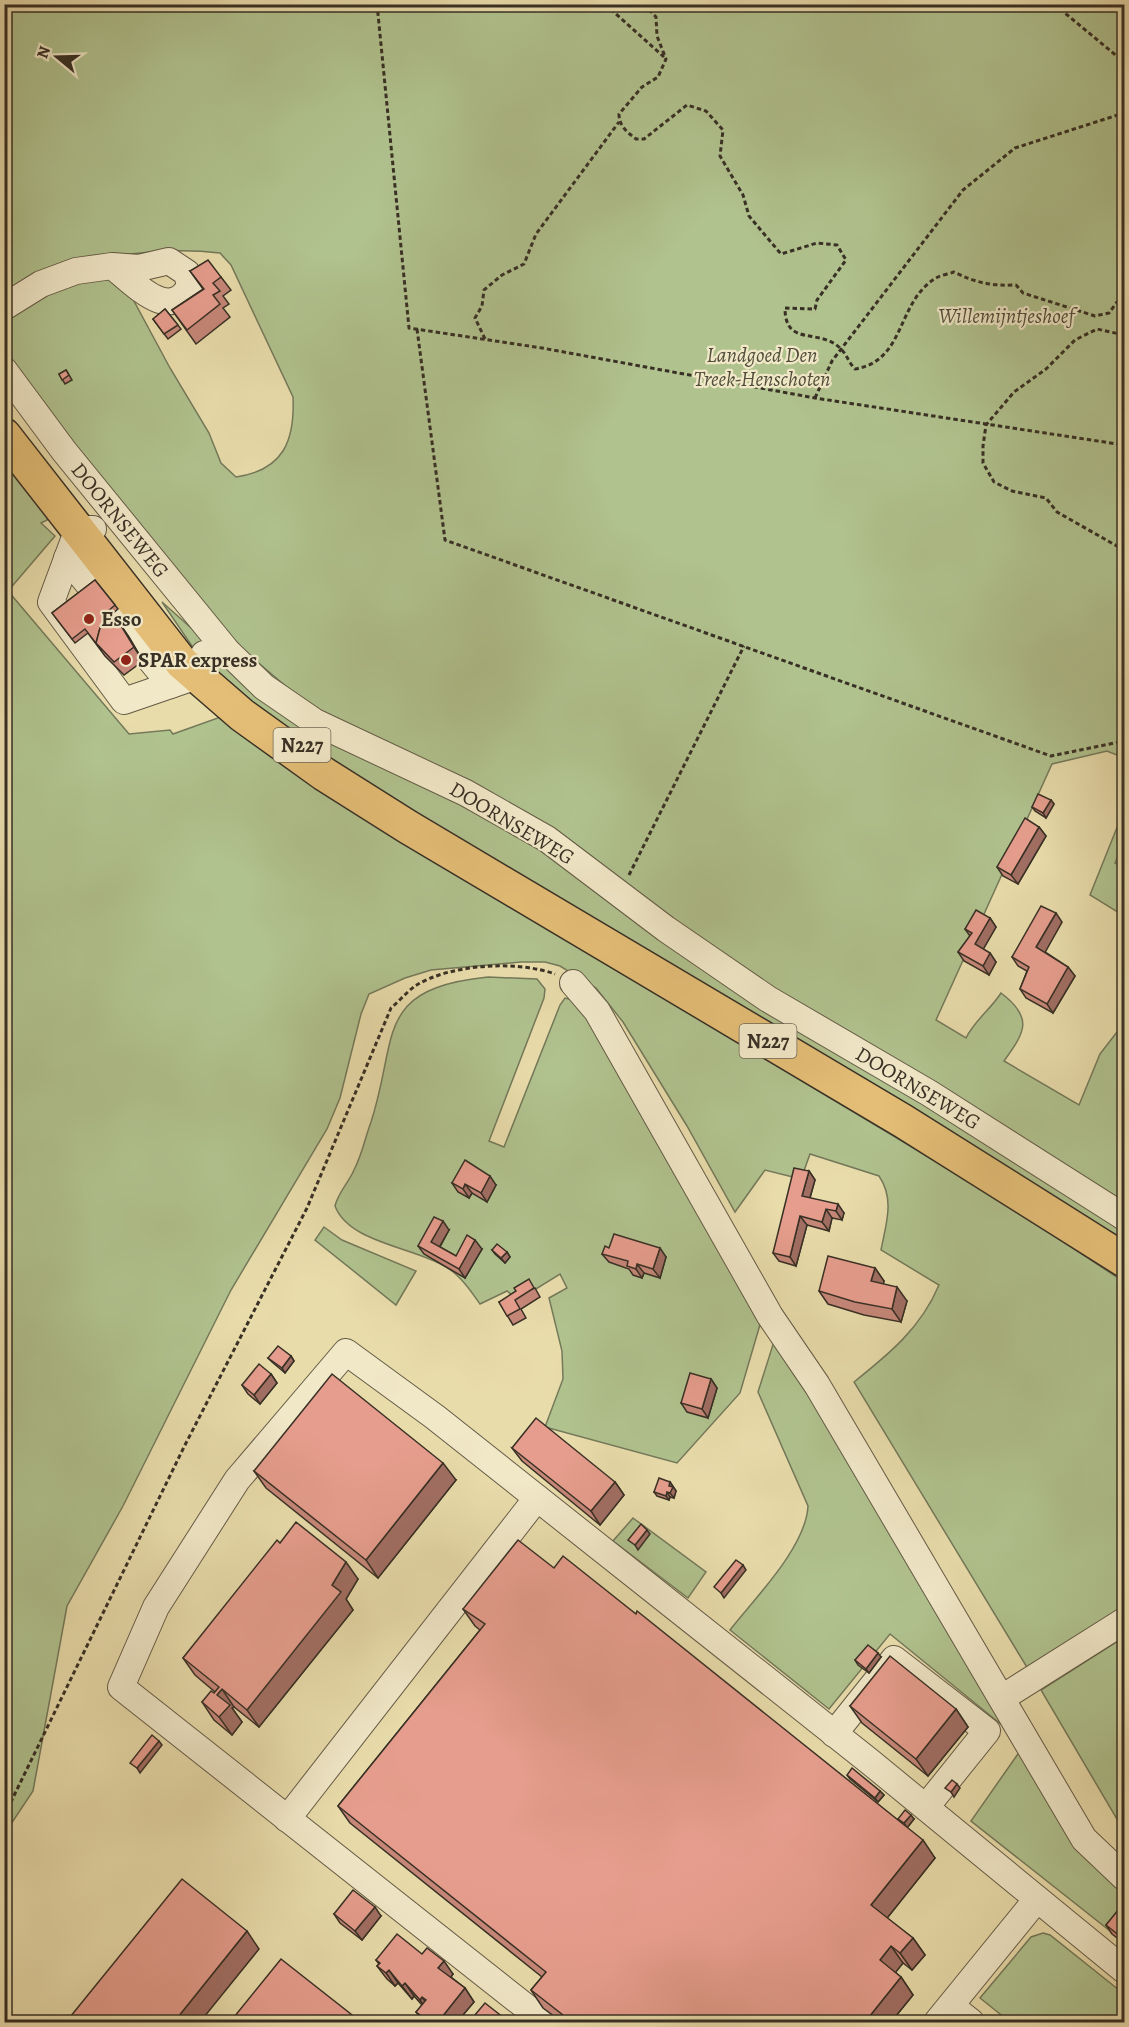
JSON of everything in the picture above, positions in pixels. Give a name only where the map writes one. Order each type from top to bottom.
[{"type":"main road","name":"DOORNSEWEG","points":[[4,412],[80,538]]},
{"type":"main road","name":"DOORNSEWEG","points":[[4,435],[80,538],[191,672],[256,710],[408,827],[903,1121],[1125,1260]]},
{"type":"street","points":[[4,307],[48,280],[75,271],[112,266]]},
{"type":"street","name":"DOORNSEWEG","points":[[4,370],[64,451],[227,651],[264,687],[315,722],[466,793],[548,839],[666,930],[768,999],[929,1093],[1125,1217]]},
{"type":"street","points":[[80,538],[51,602],[124,701],[191,672]]},
{"type":"street","points":[[573,982],[597,1011],[770,1316],[817,1385],[1084,1839],[1125,1876]]},
{"type":"street","points":[[545,2022],[121,1687],[156,1607],[237,1480],[346,1352],[435,1417],[926,1807],[1125,1970]]},
{"type":"street","points":[[287,1819],[537,1498]]},
{"type":"street","points":[[1002,1698],[1125,1621]]},
{"type":"street","points":[[834,1734],[894,1659],[987,1731],[926,1807]]},
{"type":"street","points":[[971,2022],[944,2014],[1038,1899]]},
{"type":"path","points":[[377,4],[409,328],[815,398],[1125,445]]},
{"type":"path","points":[[604,4],[666,59]]},
{"type":"path","points":[[486,340],[475,318],[482,306],[484,290],[502,275],[524,264],[536,234],[619,122],[622,108],[642,87],[657,76],[666,59],[657,36],[656,17],[644,4]]},
{"type":"path","points":[[1054,4],[1125,62]]},
{"type":"path","points":[[619,122],[636,139],[644,139],[687,105],[706,111],[723,130],[720,156],[743,195],[748,216],[773,248],[780,254],[817,243],[837,245],[846,260],[817,300],[815,309],[785,308],[788,325],[795,333],[821,337],[841,349],[855,369],[870,366],[884,357],[917,296],[937,278],[954,272],[974,282],[994,286],[1016,285],[1023,293],[1095,316],[1109,313],[1117,302],[1125,301]]},
{"type":"path","points":[[815,398],[832,361],[963,190],[1015,148],[1125,113]]},
{"type":"path","points":[[417,329],[445,540],[1051,756],[1125,741]]},
{"type":"path","points":[[1125,335],[1097,329],[1075,340],[1046,369],[1014,392],[986,425],[983,463],[994,482],[1012,491],[1046,498],[1057,512],[1125,549]]},
{"type":"path","points":[[620,894],[744,646]]},
{"type":"path","points":[[4,1816],[190,1434],[307,1208],[391,1008],[415,987],[439,975],[472,969],[509,965],[538,968],[573,982]]},
{"type":"green space","name":"Landgoed Den Treek-Henschoten","points":[[5,5],[1124,5],[1124,758],[1107,751],[1052,764],[936,1020],[966,1038],[973,1026],[1001,993],[1018,1010],[1023,1026],[1017,1042],[1004,1061],[1079,1105],[1100,1054],[1124,1023],[1124,1211],[726,965],[644,901],[344,732],[216,627],[83,467],[5,355],[5,315],[88,274],[113,280],[128,290],[170,368],[209,433],[221,463],[236,477],[265,468],[276,460],[283,450],[292,427],[293,397],[231,265],[220,253],[169,251],[98,259],[63,270],[5,295]]},
{"type":"green space","points":[[5,450],[55,516],[41,523],[55,536],[8,591],[129,734],[170,730],[173,734],[226,715],[635,981],[1005,1203],[1124,1282],[1124,1612],[1031,1674],[854,1382],[903,1339],[923,1314],[939,1285],[881,1250],[888,1203],[884,1185],[879,1176],[810,1154],[801,1179],[765,1170],[735,1212],[687,1126],[623,1022],[596,988],[560,966],[545,962],[431,970],[405,978],[369,994],[361,1014],[340,1098],[327,1129],[231,1290],[123,1506],[67,1606],[33,1791],[5,1833]]},
{"type":"green space","points":[[162,602],[271,699],[492,818],[1124,1230],[1124,1252],[858,1091],[276,724],[196,652]]},
{"type":"green space","points":[[1124,810],[1124,840],[1115,863],[1124,867],[1124,916],[1090,895]]},
{"type":"green space","points":[[488,977],[537,979],[545,989],[544,998],[489,1141],[504,1147],[560,1005],[565,998],[577,1001],[764,1311],[740,1393],[677,1463],[545,1427],[563,1379],[562,1351],[549,1298],[567,1288],[560,1274],[518,1300],[507,1291],[480,1304],[451,1270],[433,1260],[368,1236],[342,1218],[335,1206],[357,1164],[371,1122],[390,1041],[397,1022],[408,1005],[425,993],[451,983]]},
{"type":"green space","points":[[324,1227],[342,1240],[416,1271],[396,1305],[315,1240]]},
{"type":"green space","points":[[777,1332],[1008,1730],[890,1634],[829,1709],[730,1630],[789,1555],[805,1522],[808,1506],[758,1392]]},
{"type":"green space","points":[[633,1518],[706,1572],[688,1598],[613,1541]]},
{"type":"green space","points":[[1124,1637],[1124,1820],[1121,1826],[1041,1690]]},
{"type":"green space","points":[[1020,1751],[1124,1888],[1124,1942],[971,1821]]},
{"type":"green space","points":[[1043,1933],[1050,1935],[1124,1994],[1124,2022],[1010,2022],[980,1998],[1031,1937]]},
{"type":"building","points":[[208,260],[221,277],[213,283],[220,291],[213,295],[220,304],[187,330],[172,310],[204,289],[190,271]]},
{"type":"building","points":[[165,309],[178,325],[164,334],[153,319]]},
{"type":"building","points":[[66,370],[69,375],[62,380],[59,374]]},
{"type":"building","points":[[95,580],[115,605],[108,611],[118,624],[108,623],[100,628],[96,643],[102,651],[85,629],[72,639],[52,613]]},
{"type":"building","points":[[108,623],[120,624],[134,647],[114,662],[96,643],[100,628]]},
{"type":"building","points":[[1038,794],[1051,800],[1043,813],[1032,807]]},
{"type":"building","points":[[1025,818],[1039,827],[1011,875],[997,867]]},
{"type":"building","points":[[1041,906],[1056,913],[1036,947],[1068,967],[1047,1004],[1020,989],[1029,967],[1012,957]]},
{"type":"building","points":[[976,910],[990,918],[975,944],[990,953],[983,966],[958,952],[972,933],[965,929]]},
{"type":"building","points":[[465,1160],[490,1176],[481,1193],[465,1184],[463,1189],[452,1183]]},
{"type":"building","points":[[794,1168],[809,1171],[802,1196],[838,1204],[836,1211],[826,1209],[822,1222],[800,1216],[790,1257],[773,1253]]},
{"type":"building","points":[[434,1217],[443,1221],[431,1242],[456,1256],[467,1235],[475,1240],[459,1269],[418,1246]]},
{"type":"building","points":[[614,1234],[660,1248],[653,1269],[637,1264],[636,1269],[627,1266],[628,1261],[602,1254],[605,1246],[609,1248]]},
{"type":"building","points":[[497,1244],[507,1252],[501,1258],[492,1250]]},
{"type":"building","points":[[828,1256],[875,1268],[871,1281],[897,1287],[892,1309],[855,1302],[819,1291]]},
{"type":"building","points":[[529,1279],[534,1288],[515,1300],[520,1309],[507,1316],[499,1302],[516,1291],[514,1288]]},
{"type":"building","points":[[278,1346],[291,1356],[282,1368],[268,1358]]},
{"type":"building","points":[[259,1364],[271,1374],[254,1395],[242,1385]]},
{"type":"building","points":[[690,1373],[711,1379],[702,1409],[681,1403]]},
{"type":"building","points":[[332,1374],[443,1463],[366,1560],[254,1471]]},
{"type":"building","points":[[536,1418],[615,1482],[591,1511],[512,1448]]},
{"type":"building","points":[[659,1478],[670,1482],[669,1486],[673,1487],[666,1496],[654,1492]]},
{"type":"building","points":[[296,1522],[346,1562],[332,1585],[341,1592],[247,1710],[222,1689],[217,1695],[230,1705],[219,1717],[202,1702],[211,1691],[214,1693],[219,1687],[183,1658],[277,1540],[280,1543]]},
{"type":"building","points":[[641,1524],[647,1530],[635,1545],[628,1540]]},
{"type":"building","points":[[518,1540],[554,1568],[563,1556],[636,1614],[637,1611],[923,1840],[871,1905],[913,1938],[900,1953],[891,1946],[880,1960],[901,1977],[865,2022],[572,2022],[531,1990],[546,1972],[338,1806],[485,1624],[463,1609]]},
{"type":"building","points":[[736,1560],[743,1565],[721,1593],[714,1587]]},
{"type":"building","points":[[868,1645],[878,1653],[866,1669],[855,1660]]},
{"type":"building","points":[[890,1656],[956,1709],[916,1759],[850,1706]]},
{"type":"building","points":[[152,1735],[159,1741],[137,1768],[130,1763]]},
{"type":"building","points":[[852,1768],[880,1791],[875,1798],[847,1775]]},
{"type":"building","points":[[952,1780],[957,1784],[951,1792],[945,1788]]},
{"type":"building","points":[[905,1810],[911,1815],[904,1823],[898,1819]]},
{"type":"building","points":[[182,1879],[247,1931],[174,2022],[66,2022]]},
{"type":"building","points":[[353,1890],[375,1907],[355,1931],[334,1914]]},
{"type":"building","points":[[1123,1904],[1125,1905],[1125,1940],[1106,1925]]},
{"type":"building","points":[[397,1934],[422,1954],[427,1948],[444,1961],[438,1968],[465,1988],[438,2022],[430,2022],[416,2012],[426,2000],[422,1997],[420,2000],[405,1983],[402,1986],[389,1970],[386,1973],[377,1966],[380,1963],[376,1960]]},
{"type":"building","points":[[281,1959],[361,2022],[230,2022]]},
{"type":"building","points":[[485,2003],[509,2022],[469,2022]]},
{"type":"place","name":"Esso","points":[[89,619]]},
{"type":"place","name":"SPAR express","points":[[126,660]]},
{"type":"park label","name":"Willemijntjeshoef","points":[[1006,316]]}]
